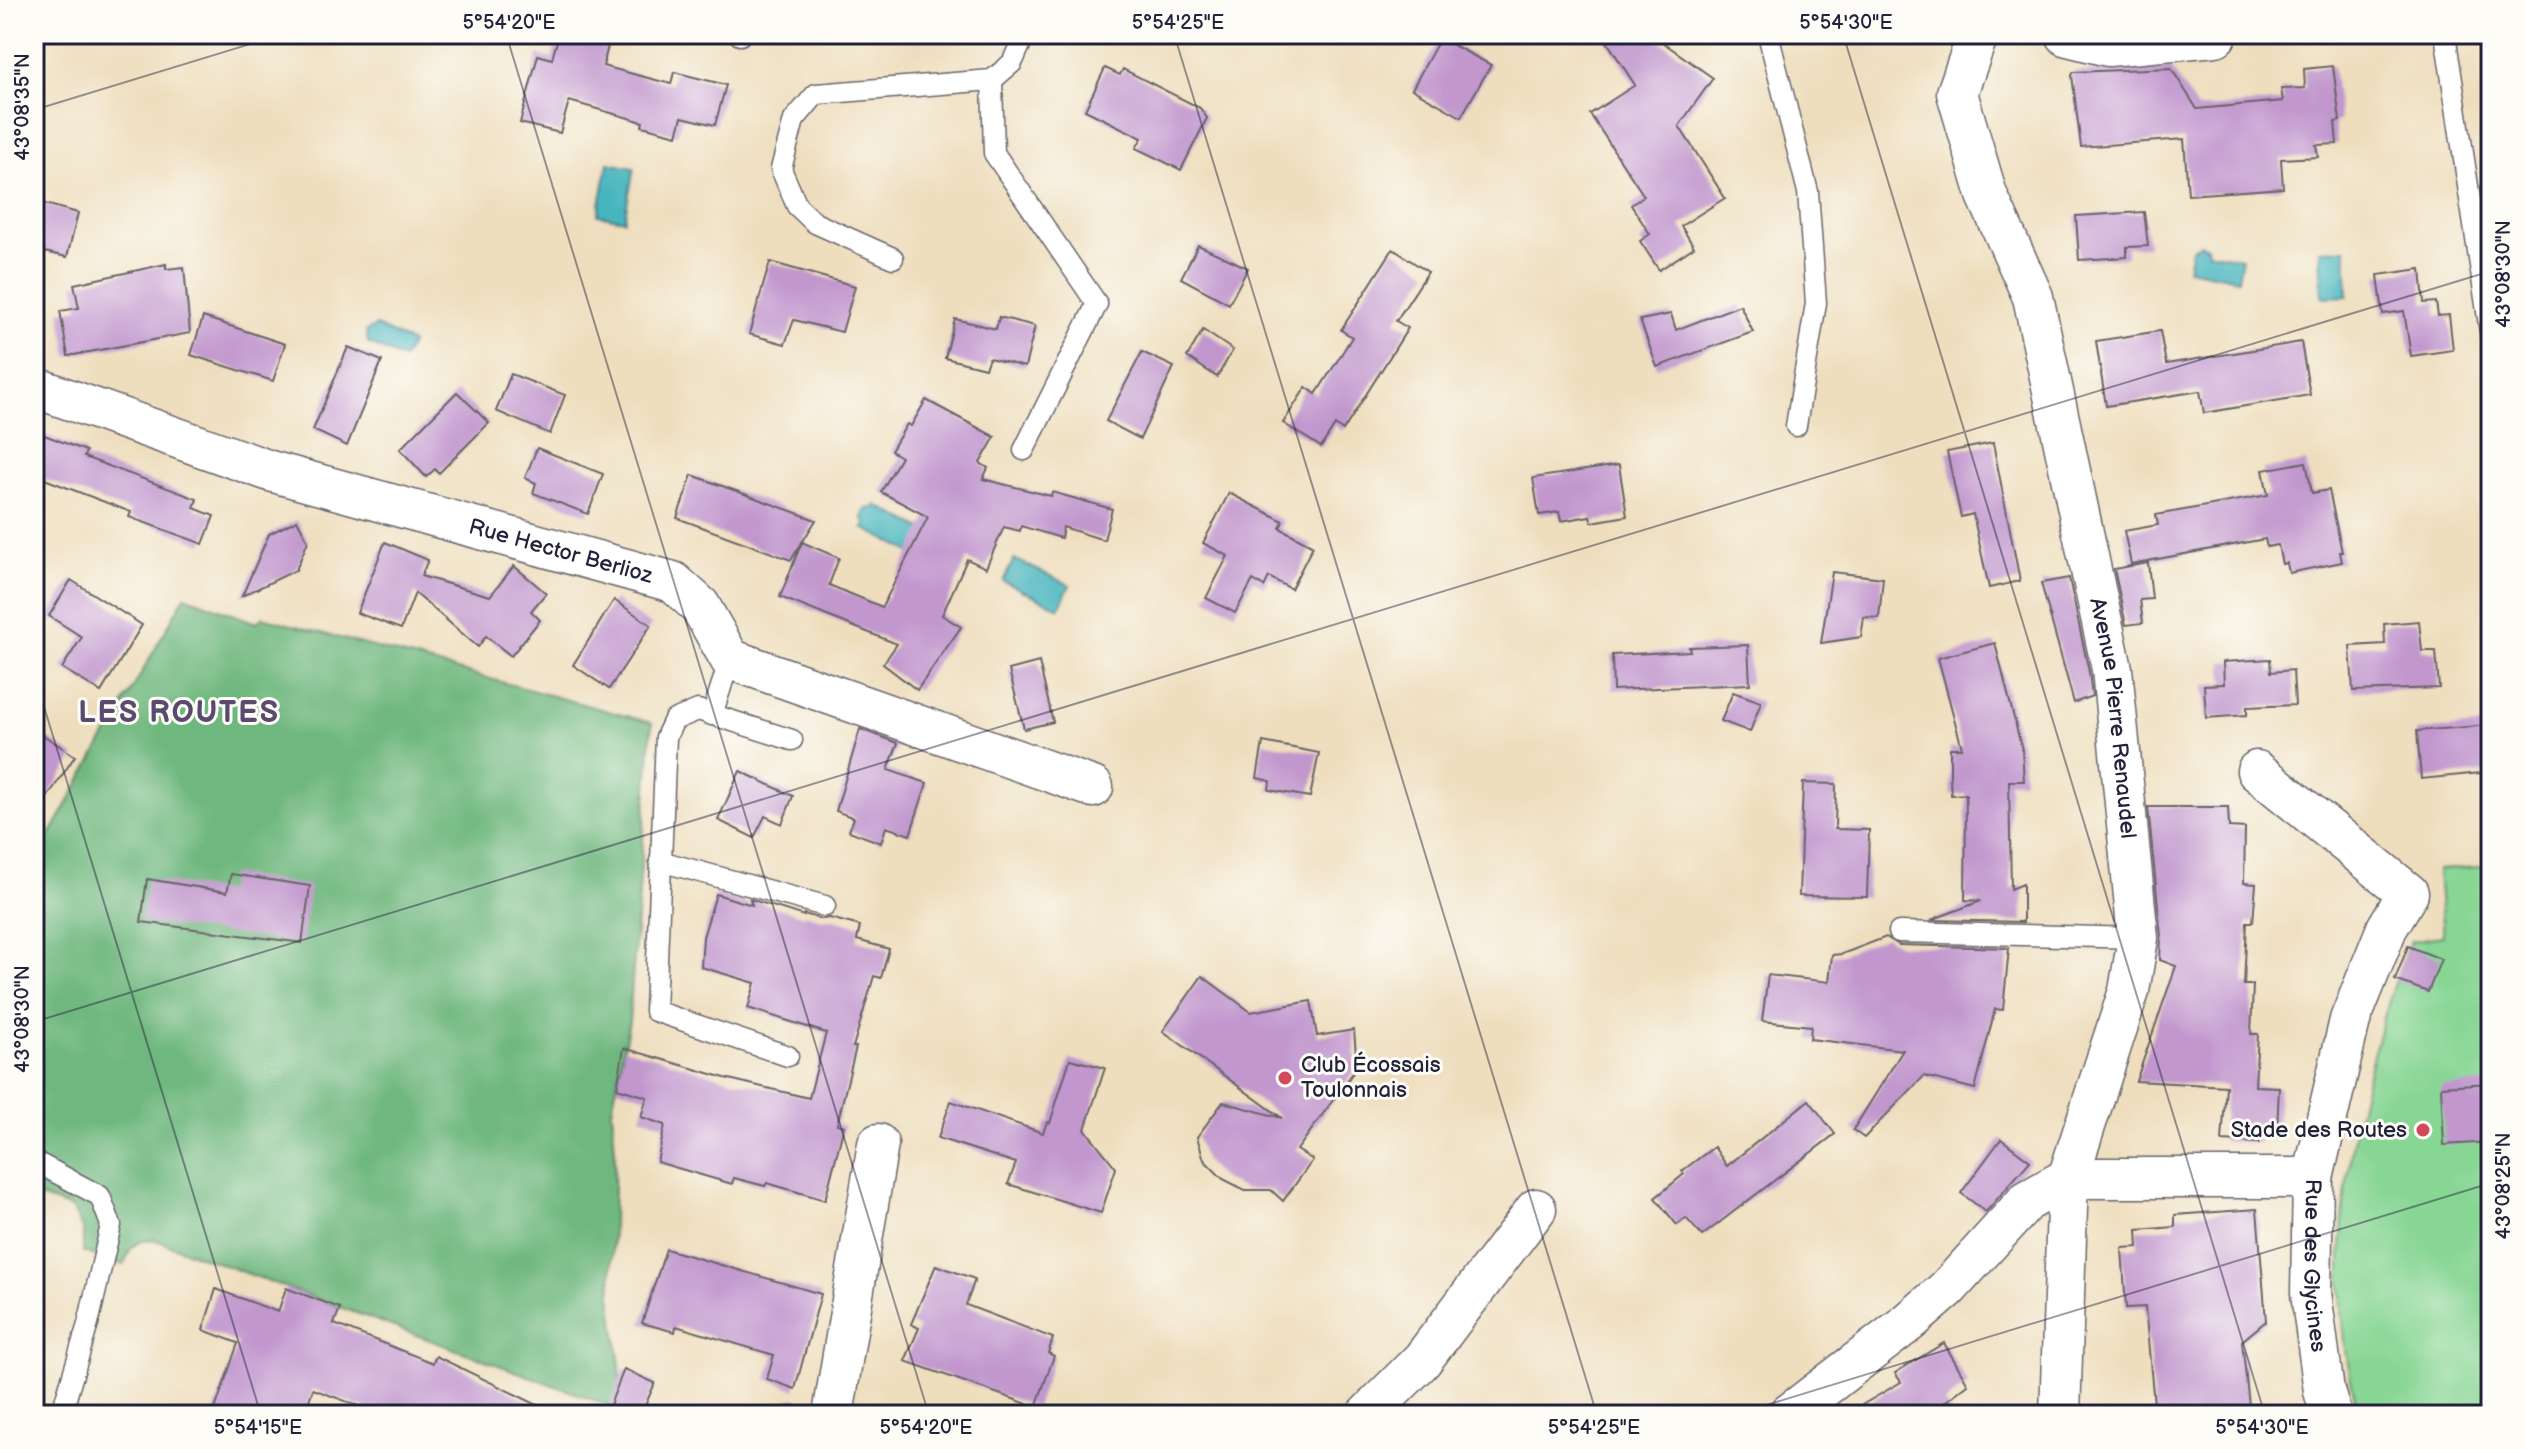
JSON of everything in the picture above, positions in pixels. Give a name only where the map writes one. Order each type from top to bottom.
[{"type":"main road","points":[[2068,34],[2108,44],[2215,34]]},
{"type":"street","name":"Avenue Pierre Renaudel","points":[[1978,34],[1957,93],[1987,195],[2033,297],[2112,669],[2138,938],[2129,991],[2068,1178],[2060,1415]]},
{"type":"street","name":"Rue Hector Berlioz","points":[[34,387],[270,471],[673,582],[700,606],[730,659]]},
{"type":"street","points":[[730,659],[1093,787]]},
{"type":"street","name":"Rue des Glycines","points":[[2257,771],[2408,893],[2387,928],[2350,1020],[2313,1178],[2311,1293],[2324,1391],[2331,1415]]},
{"type":"street","points":[[833,1415],[878,1144]]},
{"type":"street","points":[[1788,1415],[1947,1289],[2027,1201],[2068,1178],[2313,1178]]},
{"type":"street","points":[[1367,1415],[1422,1360],[1536,1209]]},
{"type":"lane","points":[[893,258],[815,223],[797,206],[781,169],[794,120],[816,94],[992,80],[1012,63],[1025,34]]},
{"type":"lane","points":[[1768,34],[1808,192],[1816,303],[1796,426]]},
{"type":"lane","points":[[2445,34],[2491,338]]},
{"type":"lane","points":[[992,80],[994,153],[1097,304],[1024,450]]},
{"type":"lane","points":[[712,715],[730,659]]},
{"type":"lane","points":[[788,1056],[655,1011],[666,737],[674,720],[698,710],[792,740]]},
{"type":"lane","points":[[660,861],[825,906]]},
{"type":"lane","points":[[1899,932],[2138,938]]},
{"type":"lane","points":[[34,1161],[100,1196],[111,1225],[88,1324],[61,1415]]},
{"type":"green space","points":[[185,596],[256,623],[263,617],[652,723],[629,1021],[612,1110],[615,1151],[611,1296],[620,1366],[619,1409],[153,1239],[133,1246],[124,1265],[83,1252],[83,1230],[72,1208],[34,1195],[34,863]]},
{"type":"green space","name":"Stade des Routes","points":[[2491,866],[2491,1415],[2359,1415],[2347,1355],[2341,1295],[2342,1235],[2358,1115],[2372,1056],[2410,941],[2443,936],[2438,870]]},
{"type":"water","points":[[608,163],[634,168],[624,220],[598,215]]},
{"type":"water","points":[[2200,243],[2207,246],[2208,252],[2242,258],[2238,279],[2188,269],[2192,248]]},
{"type":"water","points":[[2346,249],[2348,296],[2322,297],[2320,250]]},
{"type":"water","points":[[376,326],[412,343],[403,359],[368,343],[366,331]]},
{"type":"water","points":[[876,505],[930,533],[918,556],[863,528],[866,522],[863,520],[864,512]]},
{"type":"water","points":[[1014,559],[1070,585],[1059,608],[1003,581]]},
{"type":"water","points":[[794,1399],[804,1404],[806,1415],[779,1415],[786,1402]]},
{"type":"building","points":[[559,34],[611,34],[603,66],[671,84],[674,72],[726,85],[715,125],[682,117],[677,135],[569,101],[560,133],[520,123],[538,55],[552,59]]},
{"type":"building","points":[[1602,34],[1651,34],[1713,78],[1679,126],[1725,198],[1681,226],[1694,247],[1659,270],[1640,241],[1650,234],[1631,205],[1644,196],[1590,114],[1635,85]]},
{"type":"building","points":[[1440,38],[1491,65],[1461,117],[1412,89]]},
{"type":"building","points":[[2333,66],[2340,121],[2335,122],[2337,144],[2316,145],[2318,157],[2281,159],[2283,188],[2188,195],[2184,139],[2081,147],[2074,72],[2171,68],[2197,109],[2283,101],[2281,89],[2305,88],[2304,69]]},
{"type":"building","points":[[1105,68],[1120,75],[1123,69],[1200,108],[1207,118],[1181,170],[1136,148],[1142,138],[1085,110]]},
{"type":"building","points":[[34,201],[78,213],[67,257],[36,250],[39,236],[34,234]]},
{"type":"building","points":[[2144,212],[2148,246],[2127,247],[2127,257],[2079,260],[2076,216]]},
{"type":"building","points":[[1198,245],[1248,268],[1229,304],[1181,278]]},
{"type":"building","points":[[1393,249],[1428,272],[1396,321],[1408,328],[1343,431],[1335,425],[1321,447],[1283,423],[1306,387],[1316,394],[1336,363],[1352,337],[1341,330]]},
{"type":"building","points":[[770,262],[855,286],[842,332],[794,320],[785,344],[749,334]]},
{"type":"building","points":[[166,264],[166,269],[184,267],[190,333],[68,356],[60,311],[79,308],[74,284]]},
{"type":"building","points":[[2421,269],[2424,303],[2436,302],[2438,316],[2449,315],[2453,350],[2411,356],[2404,311],[2383,314],[2378,275]]},
{"type":"building","points":[[1740,305],[1753,332],[1657,367],[1640,320],[1671,314],[1676,330]]},
{"type":"building","points":[[203,317],[285,344],[273,381],[191,355]]},
{"type":"building","points":[[999,317],[1035,326],[1025,367],[989,358],[985,368],[945,358],[955,319],[996,329]]},
{"type":"building","points":[[1203,330],[1233,350],[1217,377],[1187,357]]},
{"type":"building","points":[[2160,331],[2166,364],[2301,342],[2310,395],[2204,413],[2200,391],[2106,406],[2096,341]]},
{"type":"building","points":[[348,347],[382,361],[347,446],[313,430]]},
{"type":"building","points":[[1142,352],[1174,367],[1140,439],[1106,421]]},
{"type":"building","points":[[511,374],[565,395],[550,434],[496,411]]},
{"type":"building","points":[[457,392],[489,423],[439,473],[435,469],[426,477],[400,449]]},
{"type":"building","points":[[926,400],[995,437],[980,463],[988,468],[983,479],[1051,496],[1052,492],[1112,509],[1104,540],[1063,527],[1061,538],[1021,526],[1020,531],[1004,527],[986,568],[967,559],[942,615],[961,627],[917,690],[883,664],[897,644],[780,597],[802,542],[839,558],[829,585],[882,607],[928,517],[881,492],[901,457],[891,451]]},
{"type":"building","points":[[34,431],[86,451],[84,457],[197,499],[194,508],[214,516],[203,544],[129,517],[131,512],[34,475]]},
{"type":"building","points":[[1993,443],[2020,581],[1989,588],[1973,514],[1961,517],[1947,452]]},
{"type":"building","points":[[537,448],[603,474],[588,514],[533,493],[536,483],[525,478]]},
{"type":"building","points":[[2306,462],[2312,493],[2329,490],[2342,562],[2289,573],[2287,563],[2282,564],[2278,545],[2267,547],[2265,539],[2131,564],[2124,531],[2158,525],[2156,515],[2268,495],[2263,470]]},
{"type":"building","points":[[1619,465],[1627,516],[1592,522],[1590,516],[1561,521],[1559,512],[1539,515],[1533,478]]},
{"type":"building","points":[[692,475],[816,520],[791,560],[677,518]]},
{"type":"building","points":[[1229,493],[1283,521],[1280,528],[1313,546],[1291,589],[1269,577],[1264,587],[1253,580],[1235,613],[1206,598],[1228,556],[1203,543]]},
{"type":"building","points":[[297,520],[308,541],[296,570],[242,596],[269,534]]},
{"type":"building","points":[[385,542],[428,560],[421,576],[490,596],[514,566],[546,593],[531,611],[540,620],[511,656],[486,636],[478,647],[415,593],[401,629],[357,613]]},
{"type":"building","points":[[2148,563],[2152,599],[2140,600],[2143,623],[2126,625],[2114,569]]},
{"type":"building","points":[[1832,572],[1883,578],[1879,618],[1864,617],[1861,637],[1821,643]]},
{"type":"building","points":[[2069,578],[2092,696],[2074,703],[2041,583]]},
{"type":"building","points":[[71,580],[142,625],[101,692],[62,668],[82,637],[49,616]]},
{"type":"building","points":[[614,600],[651,625],[609,689],[573,665]]},
{"type":"building","points":[[2419,621],[2422,651],[2436,651],[2439,688],[2353,691],[2350,646],[2385,644],[2384,624]]},
{"type":"building","points":[[1995,643],[2022,750],[2024,781],[2009,781],[2011,889],[2023,884],[2023,922],[1931,920],[1981,901],[1965,900],[1966,794],[1951,795],[1950,777],[1950,748],[1962,748],[1938,658]]},
{"type":"building","points":[[1748,645],[1750,684],[1613,690],[1612,655]]},
{"type":"building","points":[[2270,659],[2271,672],[2293,670],[2295,705],[2247,707],[2247,715],[2206,718],[2204,685],[2224,684],[2223,662]]},
{"type":"building","points":[[1039,662],[1053,722],[1024,729],[1009,670]]},
{"type":"building","points":[[1733,692],[1761,702],[1750,732],[1721,721]]},
{"type":"building","points":[[2491,725],[2491,772],[2421,779],[2417,731]]},
{"type":"building","points":[[34,729],[75,756],[34,817]]},
{"type":"building","points":[[860,729],[898,743],[888,770],[927,783],[910,835],[886,827],[881,843],[849,831],[854,818],[836,811]]},
{"type":"building","points":[[1263,742],[1319,753],[1310,797],[1269,790],[1270,781],[1257,778]]},
{"type":"building","points":[[740,771],[793,796],[782,824],[765,816],[754,838],[718,820]]},
{"type":"building","points":[[1803,783],[1836,784],[1835,829],[1869,830],[1867,897],[1799,896]]},
{"type":"building","points":[[2148,807],[2228,807],[2229,827],[2245,828],[2244,883],[2256,884],[2253,922],[2247,922],[2244,985],[2253,985],[2251,1034],[2258,1034],[2255,1086],[2279,1087],[2277,1131],[2260,1131],[2259,1143],[2222,1141],[2226,1086],[2136,1081],[2176,966],[2160,960],[2161,936]]},
{"type":"building","points":[[231,874],[310,886],[302,943],[141,922],[147,879],[227,892]]},
{"type":"building","points":[[716,894],[752,905],[750,899],[804,916],[830,918],[860,926],[857,940],[889,949],[881,978],[874,976],[853,1047],[856,1047],[837,1124],[844,1126],[825,1200],[767,1183],[765,1186],[734,1178],[732,1184],[657,1162],[665,1125],[641,1117],[647,1097],[617,1088],[624,1048],[725,1078],[809,1098],[826,1033],[748,1008],[755,983],[701,967],[703,937]]},
{"type":"building","points":[[1886,937],[1899,945],[2009,948],[2003,1010],[1995,1009],[1975,1089],[1924,1076],[1864,1138],[1853,1130],[1903,1050],[1810,1039],[1811,1026],[1762,1021],[1768,975],[1829,982],[1832,955]]},
{"type":"building","points":[[2408,946],[2441,959],[2428,992],[2395,980]]},
{"type":"building","name":"Club Écossais Toulonnais","points":[[1202,976],[1251,1012],[1311,1001],[1317,1036],[1354,1030],[1357,1067],[1297,1150],[1313,1160],[1283,1201],[1271,1190],[1245,1190],[1223,1179],[1204,1160],[1197,1137],[1223,1102],[1282,1118],[1163,1031]]},
{"type":"building","points":[[1070,1059],[1105,1068],[1085,1129],[1116,1168],[1101,1213],[1008,1184],[1016,1163],[938,1138],[951,1101],[1043,1133],[1047,1122],[1050,1123]]},
{"type":"building","points":[[2491,1083],[2491,1142],[2444,1145],[2441,1086]]},
{"type":"building","points":[[1809,1100],[1835,1134],[1702,1236],[1686,1218],[1677,1225],[1655,1198],[1684,1174],[1682,1171],[1714,1147],[1727,1166]]},
{"type":"building","points":[[2001,1139],[2030,1161],[1986,1212],[1961,1193]]},
{"type":"building","points":[[2257,1209],[2266,1321],[2242,1341],[2250,1415],[2155,1415],[2145,1307],[2126,1308],[2122,1248],[2138,1247],[2137,1230],[2175,1227],[2175,1215]]},
{"type":"building","points":[[666,1249],[821,1294],[795,1389],[767,1379],[774,1355],[676,1326],[675,1332],[642,1323]]},
{"type":"building","points":[[936,1265],[975,1279],[966,1305],[1053,1338],[1048,1353],[1054,1356],[1036,1407],[905,1361],[919,1328],[911,1324]]},
{"type":"building","points":[[286,1288],[340,1308],[334,1324],[433,1363],[436,1356],[558,1415],[383,1415],[313,1389],[304,1415],[213,1415],[238,1343],[203,1330],[216,1289],[278,1312]]},
{"type":"building","points":[[1944,1343],[1968,1384],[1945,1402],[1952,1415],[1845,1415],[1901,1382],[1895,1373]]},
{"type":"building","points":[[624,1369],[655,1383],[641,1415],[606,1415]]},
{"type":"place","name":"Club Écossais Toulonnais","points":[[1285,1078]]},
{"type":"place","name":"Stade des Routes","points":[[2423,1130]]},
{"type":"district","name":"LES ROUTES","points":[[179,713]]}]
